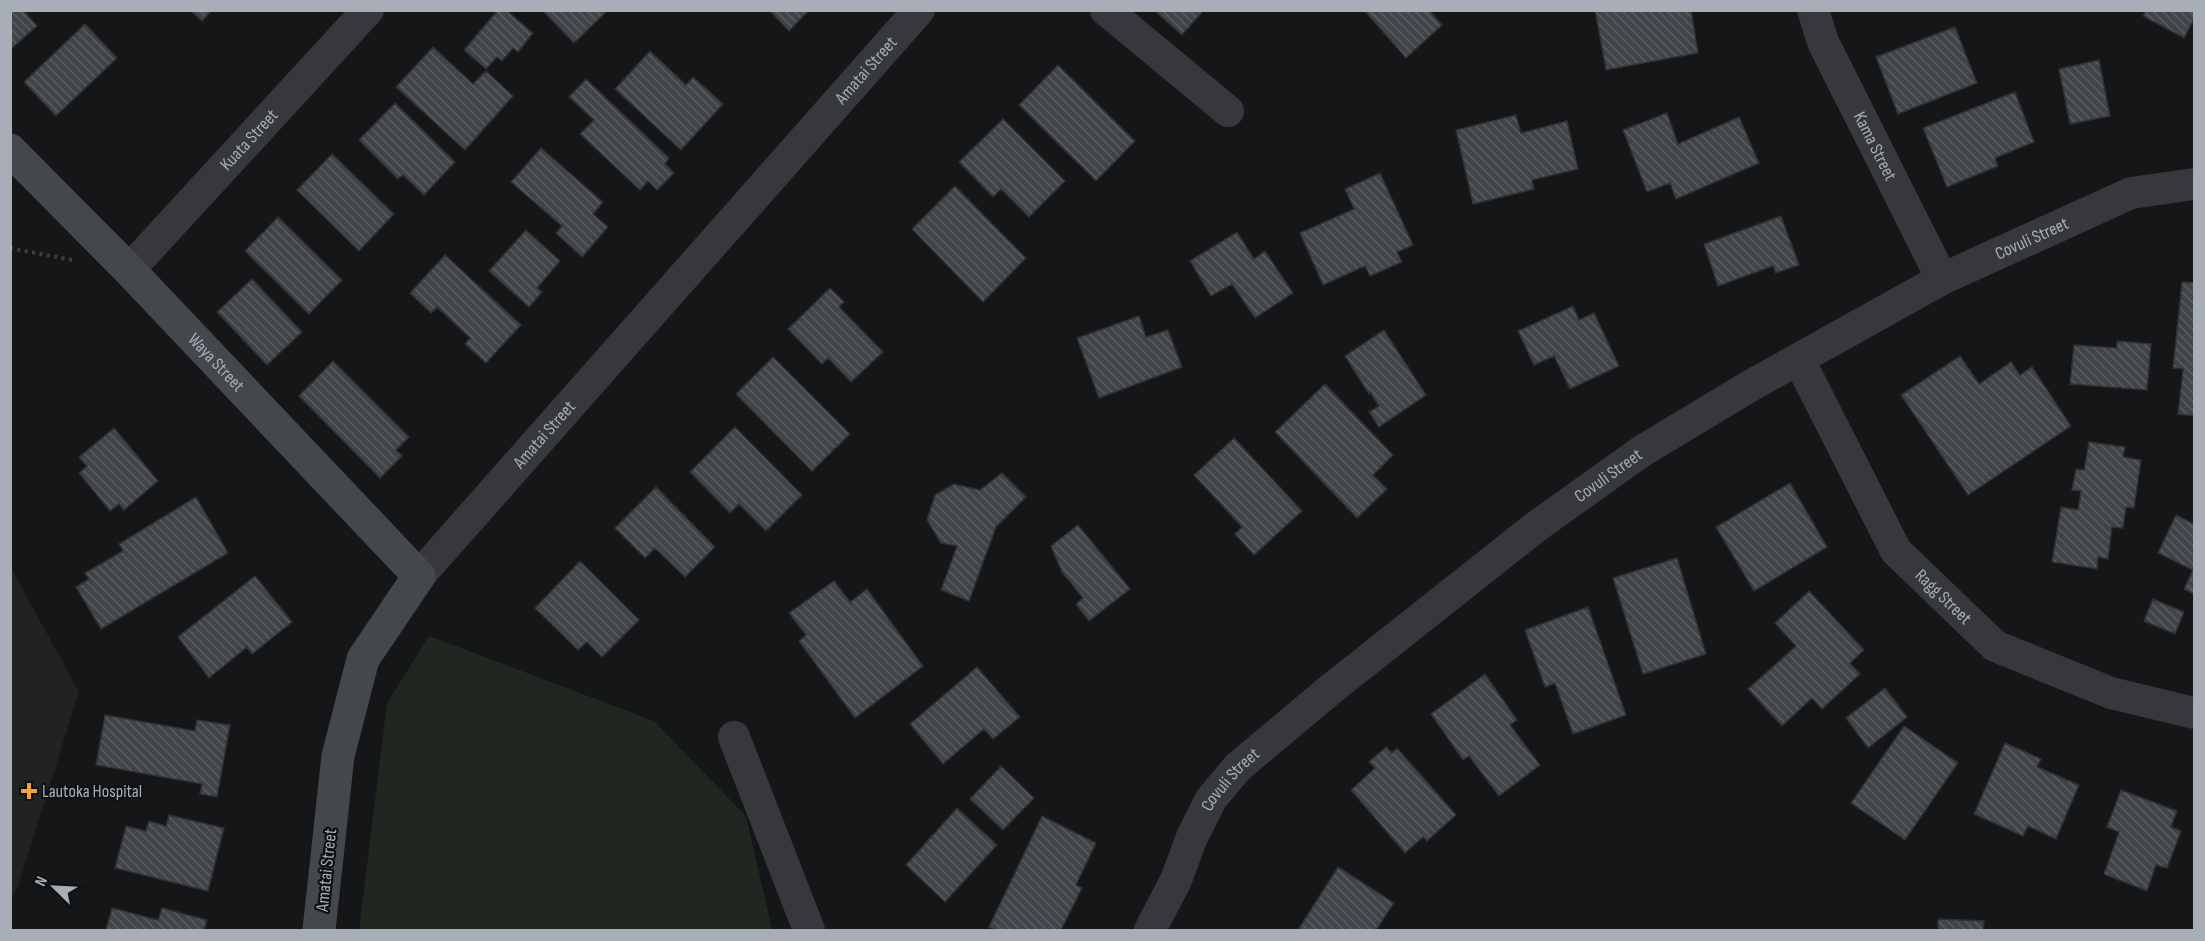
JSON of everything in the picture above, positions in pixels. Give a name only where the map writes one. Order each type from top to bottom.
[{"type":"main road","name":"Waya Street","points":[[10,150],[129,270],[419,576]]},
{"type":"main road","name":"Amatai Street","points":[[319,930],[338,756],[363,659],[419,576]]},
{"type":"street","name":"Kuata Street","points":[[129,270],[368,10]]},
{"type":"street","name":"Amatai Street","points":[[419,576],[919,10]]},
{"type":"street","points":[[1106,10],[1228,111]]},
{"type":"street","name":"Kama Street","points":[[1813,10],[1823,42],[1942,279]]},
{"type":"street","name":"Covuli Street","points":[[1150,930],[1176,880],[1192,837],[1211,799],[1238,767],[1538,525],[1642,451],[1942,279],[2131,193],[2194,183]]},
{"type":"street","name":"Ragg Street","points":[[1798,360],[1896,551],[1995,646],[2111,693],[2194,713]]},
{"type":"street","points":[[734,737],[809,930]]},
{"type":"shaded area","name":"Lautoka Hospital","points":[[10,566],[79,692],[17,889],[11,898]]},
{"type":"shaded area","points":[[429,636],[654,721],[746,816],[772,929],[359,930],[387,703]]},
{"type":"building","points":[[10,10],[23,10],[37,26],[10,50]]},
{"type":"building","points":[[190,10],[212,10],[202,21]]},
{"type":"building","points":[[498,10],[506,10],[533,33],[518,52],[513,48],[502,61],[497,57],[486,69],[464,50]]},
{"type":"building","points":[[542,10],[608,10],[574,43]]},
{"type":"building","points":[[769,10],[809,10],[789,31]]},
{"type":"building","points":[[1154,10],[1204,10],[1182,35]]},
{"type":"building","points":[[1364,10],[1429,10],[1442,25],[1406,58]]},
{"type":"building","points":[[1595,10],[1691,10],[1698,53],[1606,70]]},
{"type":"building","points":[[2146,10],[2194,10],[2194,19],[2184,38],[2143,16]]},
{"type":"building","points":[[85,24],[117,58],[56,116],[24,82]]},
{"type":"building","points":[[1955,27],[1977,83],[1898,114],[1876,57]]},
{"type":"building","points":[[433,47],[473,84],[486,71],[513,96],[465,150],[396,87]]},
{"type":"building","points":[[650,51],[686,85],[693,77],[723,104],[681,150],[615,89]]},
{"type":"building","points":[[2099,60],[2110,116],[2070,124],[2059,69]]},
{"type":"building","points":[[1058,65],[1135,141],[1096,181],[1019,105]]},
{"type":"building","points":[[586,79],[669,158],[665,164],[674,173],[657,190],[648,181],[640,190],[580,134],[594,120],[569,97]]},
{"type":"building","points":[[2015,92],[2034,142],[1995,158],[1998,166],[1947,187],[1923,128]]},
{"type":"building","points":[[395,103],[455,162],[424,195],[403,175],[398,179],[359,140]]},
{"type":"building","points":[[1667,113],[1678,144],[1739,117],[1759,163],[1676,199],[1670,183],[1647,192],[1623,130]]},
{"type":"building","points":[[1516,115],[1521,133],[1567,121],[1578,169],[1532,180],[1534,189],[1473,204],[1456,130]]},
{"type":"building","points":[[1003,119],[1065,181],[1029,217],[1001,189],[993,197],[959,162]]},
{"type":"building","points":[[541,148],[603,202],[593,214],[608,227],[582,257],[556,233],[562,226],[511,182]]},
{"type":"building","points":[[332,154],[394,214],[359,251],[297,190]]},
{"type":"building","points":[[1380,173],[1413,245],[1397,252],[1402,262],[1370,276],[1365,266],[1323,285],[1300,233],[1354,209],[1345,189]]},
{"type":"building","points":[[955,186],[1026,258],[983,302],[912,229]]},
{"type":"building","points":[[1781,216],[1799,265],[1776,273],[1773,266],[1718,286],[1704,244]]},
{"type":"building","points":[[278,217],[342,280],[309,314],[245,251]]},
{"type":"building","points":[[526,230],[560,261],[537,288],[542,292],[529,307],[489,271]]},
{"type":"building","points":[[1237,232],[1254,259],[1265,251],[1293,293],[1255,318],[1232,284],[1211,296],[1190,261]]},
{"type":"building","points":[[445,255],[521,325],[486,363],[465,344],[470,338],[437,307],[431,313],[410,293]]},
{"type":"building","points":[[252,279],[302,332],[267,365],[217,312]]},
{"type":"building","points":[[2182,282],[2194,283],[2194,416],[2178,414],[2183,369],[2173,368]]},
{"type":"building","points":[[830,288],[844,302],[839,307],[883,352],[851,382],[828,358],[822,364],[788,329]]},
{"type":"building","points":[[1573,306],[1579,320],[1594,313],[1619,366],[1570,389],[1554,356],[1534,365],[1518,331]]},
{"type":"building","points":[[1139,316],[1146,337],[1168,330],[1182,367],[1099,398],[1077,338]]},
{"type":"building","points":[[1384,330],[1426,395],[1379,427],[1369,412],[1379,406],[1345,356]]},
{"type":"building","points":[[2117,341],[2151,344],[2147,390],[2070,384],[2074,345],[2117,348]]},
{"type":"building","points":[[1960,356],[1979,384],[2011,362],[2020,375],[2032,367],[2071,426],[1968,495],[1901,395]]},
{"type":"building","points":[[773,357],[850,434],[812,471],[736,394]]},
{"type":"building","points":[[333,361],[409,437],[396,450],[402,456],[380,478],[299,396]]},
{"type":"building","points":[[1325,384],[1393,455],[1373,475],[1387,489],[1357,518],[1275,432]]},
{"type":"building","points":[[735,427],[802,495],[766,531],[739,504],[730,513],[690,472]]},
{"type":"building","points":[[114,428],[158,481],[124,510],[119,504],[110,511],[79,473],[87,466],[79,457]]},
{"type":"building","points":[[1234,438],[1302,511],[1254,555],[1235,534],[1242,527],[1194,475]]},
{"type":"building","points":[[2089,442],[2125,447],[2123,457],[2141,460],[2134,508],[2126,507],[2123,528],[2112,527],[2108,559],[2098,557],[2097,569],[2052,562],[2061,507],[2078,510],[2081,491],[2072,490],[2076,469],[2084,470]]},
{"type":"building","points":[[1002,473],[1026,497],[996,527],[969,601],[941,590],[957,546],[941,543],[927,520],[935,495],[954,484],[980,490]]},
{"type":"building","points":[[1790,483],[1827,547],[1754,591],[1716,527]]},
{"type":"building","points":[[656,487],[715,547],[685,577],[655,548],[645,558],[615,528]]},
{"type":"building","points":[[196,497],[228,553],[101,629],[76,587],[89,579],[85,573],[123,551],[119,544]]},
{"type":"building","points":[[2176,515],[2194,524],[2194,594],[2184,589],[2193,570],[2158,553]]},
{"type":"building","points":[[1078,525],[1130,589],[1089,621],[1076,604],[1083,598],[1062,572],[1051,546]]},
{"type":"building","points":[[1677,558],[1706,654],[1643,674],[1613,578]]},
{"type":"building","points":[[580,561],[639,620],[602,657],[587,642],[578,650],[535,608]]},
{"type":"building","points":[[255,576],[292,622],[252,654],[247,647],[209,678],[178,637]]},
{"type":"building","points":[[834,581],[850,602],[867,589],[923,666],[855,718],[799,641],[806,635],[789,613]]},
{"type":"building","points":[[1809,591],[1864,650],[1850,663],[1860,674],[1822,709],[1812,698],[1782,726],[1748,689],[1796,646],[1775,623]]},
{"type":"building","points":[[2153,599],[2184,612],[2175,634],[2144,621]]},
{"type":"building","points":[[1588,607],[1626,715],[1573,734],[1555,683],[1545,687],[1525,630]]},
{"type":"building","points":[[977,667],[1020,717],[993,739],[984,729],[943,764],[910,724]]},
{"type":"building","points":[[1485,674],[1517,720],[1510,725],[1540,765],[1499,796],[1469,756],[1463,760],[1431,714]]},
{"type":"building","points":[[1885,688],[1907,717],[1868,748],[1846,718]]},
{"type":"building","points":[[105,715],[195,731],[197,720],[230,725],[217,797],[200,794],[202,784],[96,765]]},
{"type":"building","points":[[1904,726],[1958,763],[1905,840],[1851,803]]},
{"type":"building","points":[[2005,743],[2041,759],[2037,767],[2079,785],[2056,839],[2028,826],[2023,836],[1974,814]]},
{"type":"building","points":[[1386,747],[1392,753],[1397,748],[1456,815],[1427,841],[1423,837],[1405,853],[1351,790],[1375,768],[1369,762]]},
{"type":"building","points":[[1001,766],[1034,798],[1003,830],[970,799]]},
{"type":"building","points":[[2121,790],[2177,811],[2171,827],[2181,831],[2167,868],[2156,865],[2147,891],[2104,874],[2119,832],[2107,827]]},
{"type":"building","points":[[957,808],[997,845],[945,902],[906,865]]},
{"type":"building","points":[[169,815],[224,828],[208,891],[115,868],[126,826],[146,831],[149,821],[166,826]]},
{"type":"building","points":[[1042,816],[1096,843],[1076,885],[1082,888],[1061,930],[995,930],[989,927]]},
{"type":"building","points":[[1338,867],[1394,903],[1376,930],[1298,930]]},
{"type":"building","points":[[112,908],[158,920],[162,908],[207,920],[204,930],[106,930]]},
{"type":"building","points":[[1938,919],[1984,921],[1983,930],[1938,930]]},
{"type":"place","name":"Lautoka Hospital","points":[[29,791]]}]
